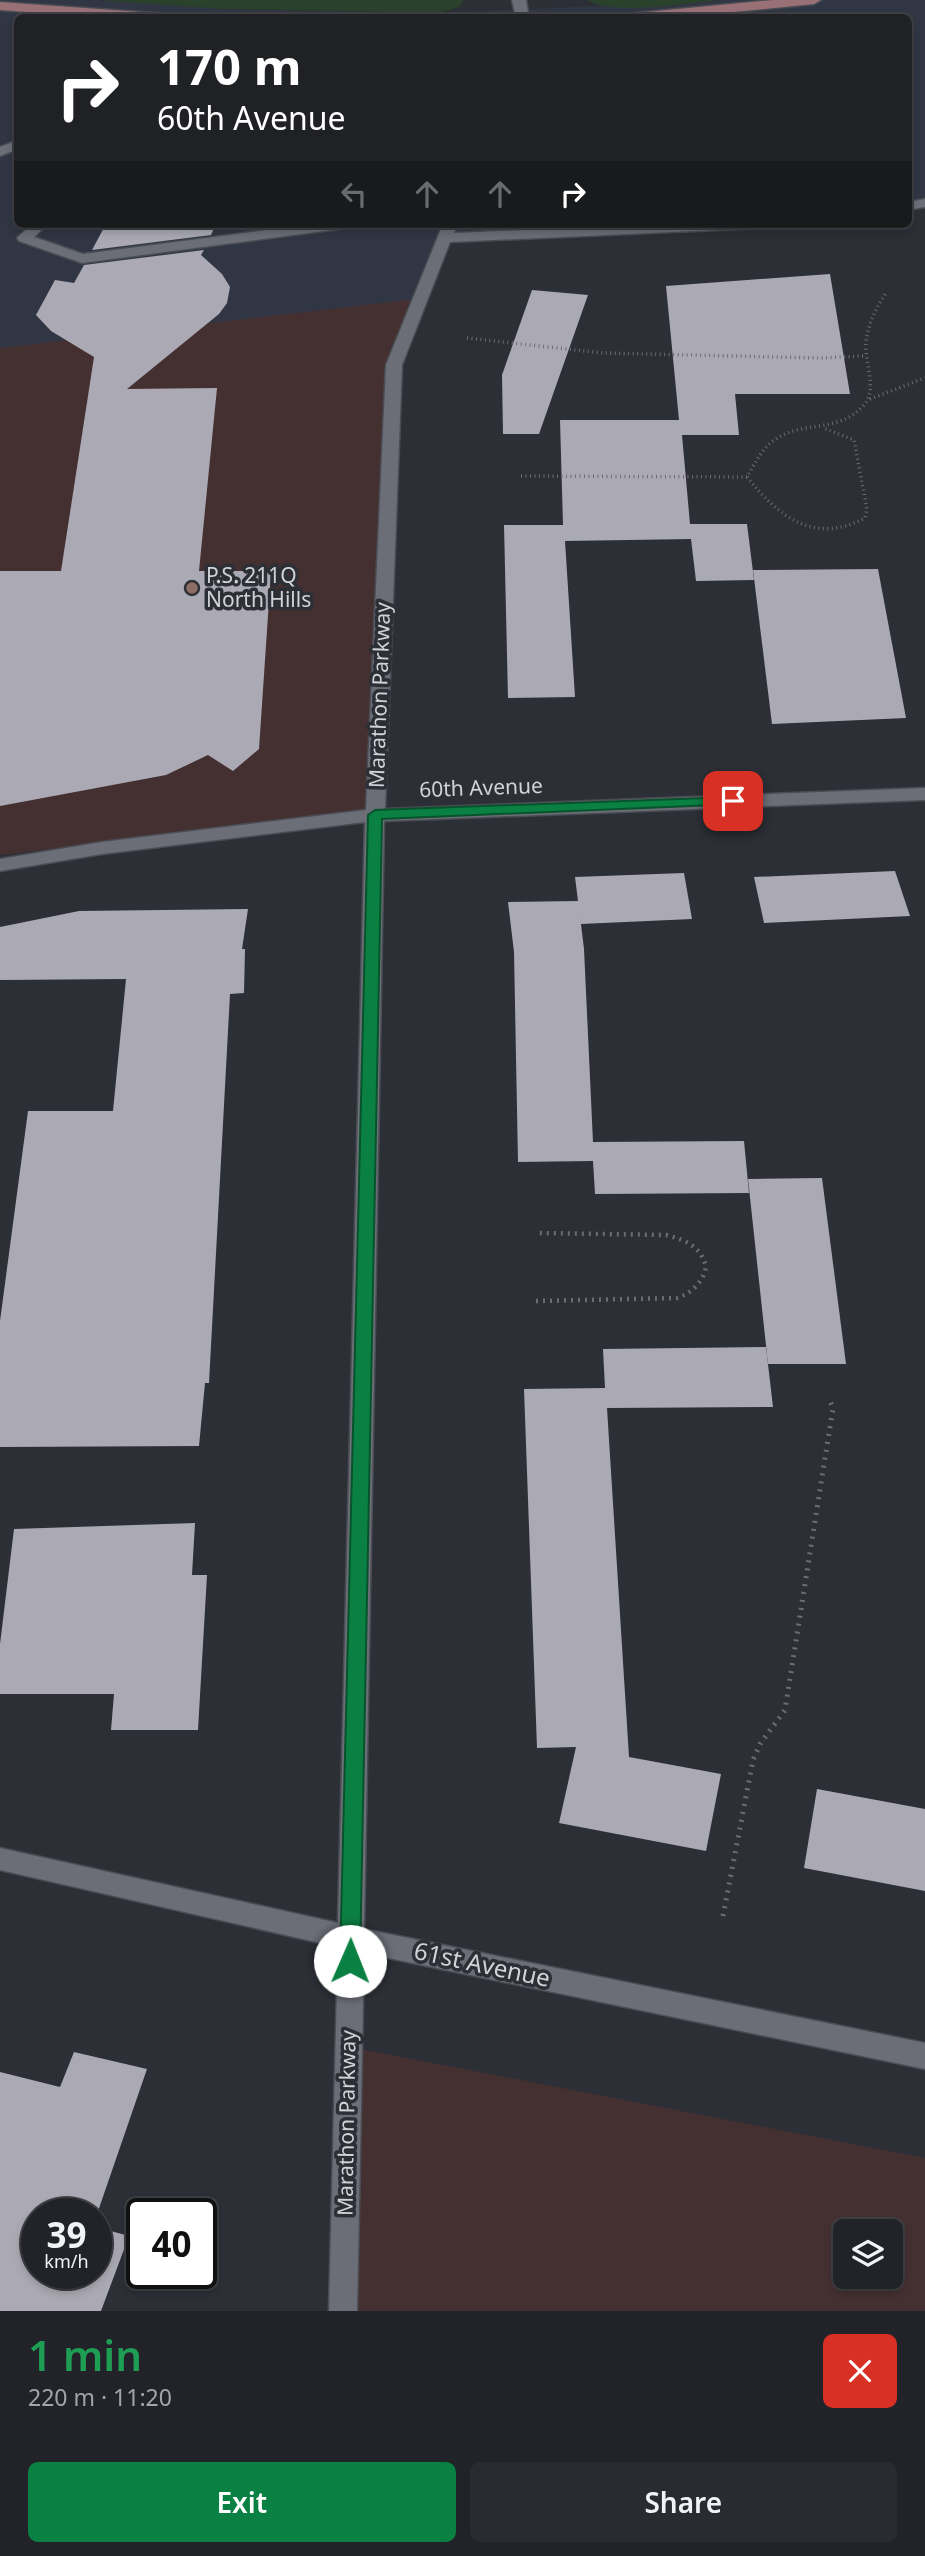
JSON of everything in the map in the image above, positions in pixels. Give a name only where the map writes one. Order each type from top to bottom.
[{"type":"main road","points":[[667,14],[814,0]]},
{"type":"main road","points":[[0,6],[113,14]]},
{"type":"street","points":[[36,228],[24,238],[82,259],[317,228]]},
{"type":"street","points":[[448,231],[582,228]]},
{"type":"street","name":"Marathon Parkway","points":[[343,2311],[375,815],[394,365],[448,231]]},
{"type":"street","name":"60th Avenue","points":[[0,865],[102,848],[375,815],[925,794]]},
{"type":"street","name":"61st Avenue","points":[[0,1859],[350,1938],[925,2056]]},
{"type":"path","points":[[869,399],[864,356],[873,311],[886,293]]},
{"type":"path","points":[[467,338],[603,353],[819,358],[864,356]]},
{"type":"path","points":[[747,477],[768,442],[782,434],[804,428],[822,428],[850,419],[869,399],[925,378]]},
{"type":"path","points":[[747,477],[761,497],[777,512],[799,524],[821,530],[839,531],[857,524],[865,518],[867,509],[854,440],[822,428]]},
{"type":"path","points":[[521,476],[747,477]]},
{"type":"path","points":[[536,1301],[679,1299],[701,1283],[706,1272],[705,1259],[697,1247],[682,1238],[666,1235],[537,1233]]},
{"type":"path","points":[[723,1916],[753,1760],[760,1744],[785,1710],[833,1408],[830,1401]]},
{"type":"shaded area","points":[[0,0],[97,0],[224,9],[440,13],[598,6],[648,7],[720,0],[925,0],[925,205],[912,207],[912,14],[14,14],[14,228],[671,228],[448,237],[424,298],[0,348]]},
{"type":"shaded area","name":"P.S. 211Q North Hills","points":[[424,298],[398,365],[369,811],[0,855],[0,348]]},
{"type":"shaded area","points":[[360,2049],[925,2158],[925,2311],[357,2311]]},
{"type":"green space","points":[[97,0],[464,0],[459,7],[440,13],[224,9]]},
{"type":"green space","points":[[587,0],[720,0],[633,8],[599,5]]},
{"type":"building","points":[[104,228],[214,228],[211,235],[92,250]]},
{"type":"building","points":[[204,250],[201,255],[222,274],[230,287],[227,303],[219,314],[127,389],[217,388],[199,571],[271,571],[259,749],[233,771],[208,755],[166,775],[0,806],[0,571],[61,571],[94,357],[51,331],[36,315],[55,280],[74,283],[84,265]]},
{"type":"building","points":[[830,274],[850,394],[735,394],[739,435],[682,435],[690,524],[747,524],[754,580],[696,581],[691,539],[565,541],[575,697],[508,698],[504,525],[563,525],[560,420],[679,420],[666,286]]},
{"type":"building","points":[[532,290],[588,295],[539,434],[503,434],[502,375]]},
{"type":"building","points":[[878,569],[906,718],[772,724],[753,570]]},
{"type":"building","points":[[895,871],[910,916],[764,923],[754,877]]},
{"type":"building","points":[[684,873],[692,919],[581,924],[579,908],[584,949],[593,1142],[744,1141],[749,1193],[595,1194],[593,1161],[518,1162],[514,952],[508,902],[578,901],[575,877]]},
{"type":"building","points":[[248,909],[242,949],[245,949],[244,993],[230,994],[209,1383],[205,1383],[199,1446],[0,1447],[0,1321],[28,1111],[113,1111],[126,979],[0,980],[0,927],[79,911]]},
{"type":"building","points":[[822,1178],[846,1364],[768,1364],[748,1179]]},
{"type":"building","points":[[766,1347],[773,1407],[607,1408],[629,1757],[721,1774],[706,1851],[559,1823],[576,1747],[537,1748],[524,1389],[605,1388],[603,1349]]},
{"type":"building","points":[[195,1523],[192,1575],[207,1575],[198,1730],[111,1730],[114,1694],[0,1694],[0,1644],[14,1529]]},
{"type":"building","points":[[817,1789],[925,1809],[925,1891],[804,1868]]},
{"type":"building","points":[[74,2052],[147,2069],[103,2198],[21,2198],[21,2289],[109,2289],[101,2311],[0,2311],[0,2072],[60,2087]]},
{"type":"building","points":[[112,2231],[126,2235],[126,2244],[112,2282]]},
{"type":"place","name":"P.S. 211Q North Hills","points":[[192,588]]},
{"type":"route","points":[[350,1961],[375,815],[733,801]]}]
